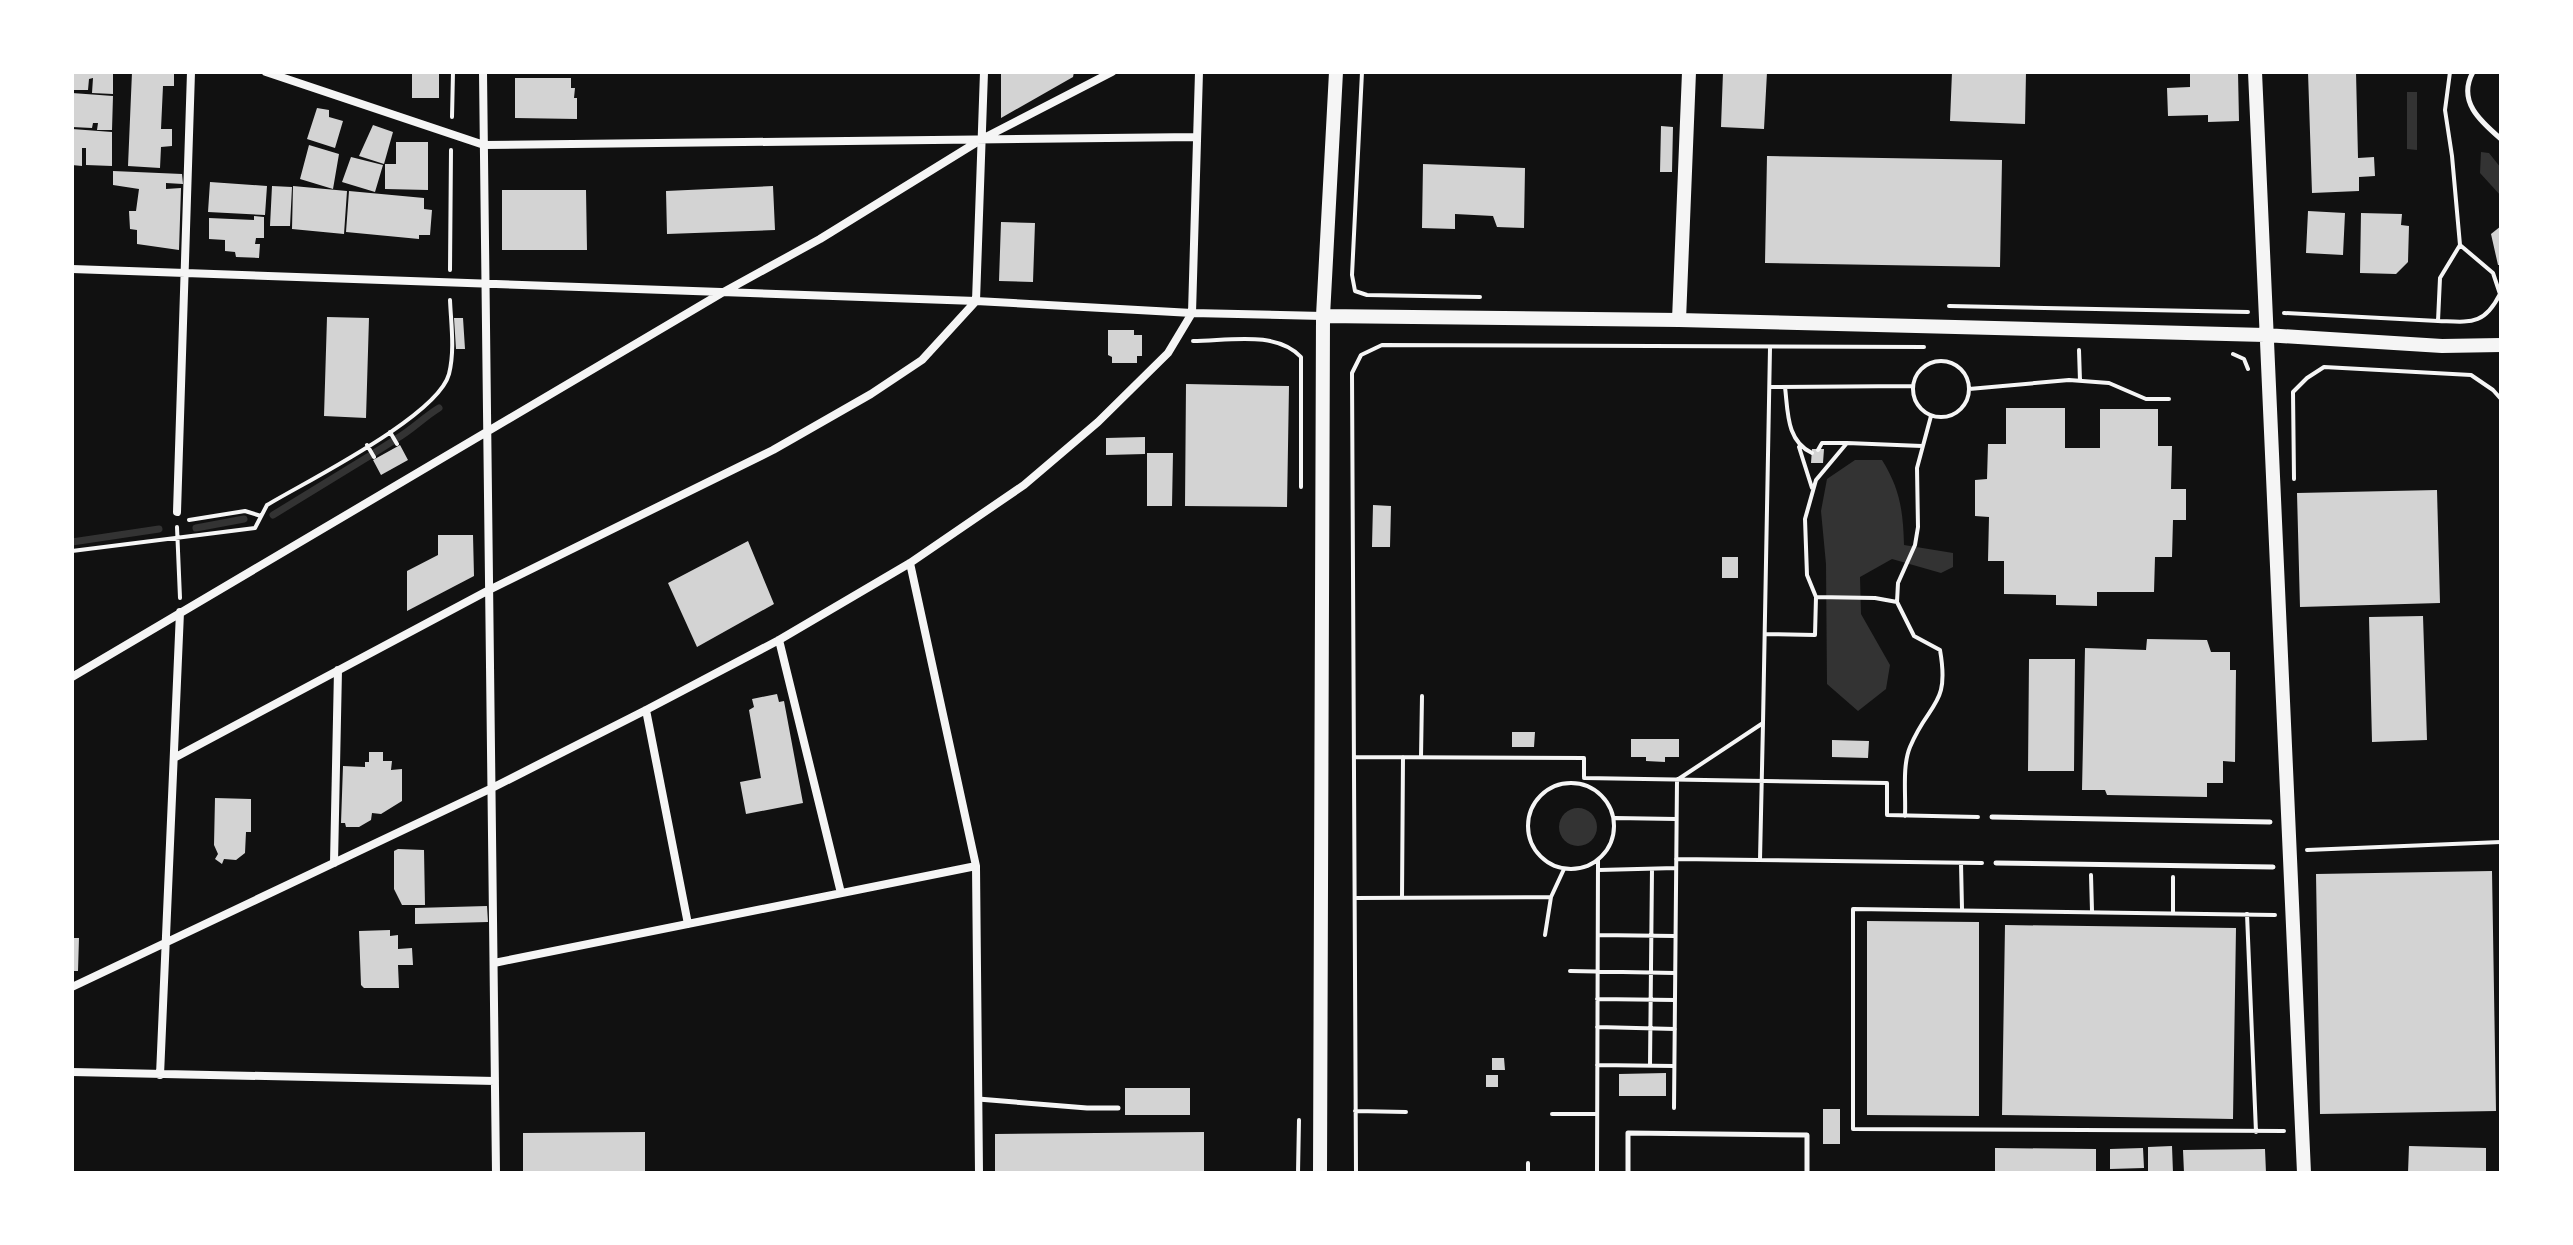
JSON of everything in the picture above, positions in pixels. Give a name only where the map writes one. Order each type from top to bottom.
[{"type":"street","points":[[177,512],[191,72]]},
{"type":"street","points":[[266,72],[484,145],[1197,137]]},
{"type":"street","points":[[483,72],[496,1173]]},
{"type":"street","points":[[174,758],[489,590],[773,450],[871,394],[922,360],[976,301],[984,72]]},
{"type":"street","points":[[72,677],[487,430],[820,239],[982,139],[1112,72]]},
{"type":"street","points":[[72,987],[492,788],[779,640],[910,563],[1024,485],[1098,422],[1168,353],[1192,313],[1199,72]]},
{"type":"street","points":[[1320,1173],[1323,316],[1336,72]]},
{"type":"street","points":[[1679,320],[1689,72]]},
{"type":"street","points":[[2255,72],[2304,1173]]},
{"type":"street","points":[[72,269],[976,301],[1192,313],[1679,320],[2265,335],[2442,346],[2501,345]]},
{"type":"street","points":[[910,563],[976,866],[979,1173]]},
{"type":"street","points":[[160,1075],[180,612]]},
{"type":"street","points":[[779,640],[841,893]]},
{"type":"street","points":[[334,863],[338,670]]},
{"type":"street","points":[[646,710],[688,924]]},
{"type":"street","points":[[494,963],[976,866]]},
{"type":"street","points":[[72,1072],[495,1081]]},
{"type":"lane","points":[[2473,72],[2467,82],[2468,101],[2478,119],[2501,139]]},
{"type":"lane","points":[[1992,817],[2270,822]]},
{"type":"lane","points":[[1996,863],[2273,867]]},
{"type":"lane","points":[[978,1099],[1118,1108]]},
{"type":"lane","points":[[1628,1173],[1628,1133],[1807,1135],[1807,1173]]},
{"type":"path","points":[[452,128],[453,72]]},
{"type":"path","points":[[1362,72],[1352,275],[1355,291],[1367,295],[1491,297]]},
{"type":"path","points":[[2438,321],[2440,278],[2460,245],[2445,110],[2450,72]]},
{"type":"path","points":[[450,272],[451,148]]},
{"type":"path","points":[[2278,312],[2474,322],[2491,312],[2500,294],[2493,273],[2460,245]]},
{"type":"path","points":[[72,551],[255,528],[267,505],[409,421],[433,401],[449,377],[452,356],[450,300]]},
{"type":"path","points":[[1947,306],[2250,312]]},
{"type":"path","points":[[1191,341],[1275,340],[1291,346],[1301,357],[1301,488]]},
{"type":"path","points":[[1356,1173],[1352,373],[1361,355],[1382,345],[1929,347]]},
{"type":"path","points":[[1760,860],[1770,348]]},
{"type":"path","points":[[2065,349],[2079,350],[2080,381]]},
{"type":"path","points":[[2231,353],[2244,359],[2250,373]]},
{"type":"path","points":[[1943,361],[1961,369],[1967,377],[1969,389],[1965,405],[1958,412],[1942,418],[1931,416],[1918,407],[1912,386],[1917,373],[1924,366],[1943,361]]},
{"type":"path","points":[[2294,487],[2293,392],[2324,367],[2471,375],[2501,399]]},
{"type":"path","points":[[1969,389],[2080,381],[2109,383],[2146,399],[2169,399]]},
{"type":"path","points":[[1770,387],[1912,386]]},
{"type":"path","points":[[1785,387],[1790,429],[1813,489]]},
{"type":"path","points":[[1905,816],[1909,750],[1941,697],[1944,675],[1940,650],[1914,636],[1897,602],[1898,583],[1915,545],[1918,527],[1917,468],[1931,416]]},
{"type":"path","points":[[390,432],[397,444]]},
{"type":"path","points":[[1818,450],[1822,443],[1922,446]]},
{"type":"path","points":[[1765,634],[1815,635],[1816,597],[1807,575],[1805,519],[1813,489],[1828,462],[1847,443]]},
{"type":"path","points":[[1798,444],[1812,453]]},
{"type":"path","points":[[367,445],[374,457]]},
{"type":"path","points":[[180,612],[178,537],[185,520],[245,511],[261,516]]},
{"type":"path","points":[[1816,597],[1875,598],[1897,602]]},
{"type":"path","points":[[1421,757],[1422,696]]},
{"type":"path","points":[[1677,780],[1763,723]]},
{"type":"path","points":[[1354,757],[1584,758],[1584,781],[1603,797],[1614,818],[1614,832],[1610,845],[1598,860],[1578,869],[1564,869],[1540,856],[1532,844],[1528,831],[1529,816],[1544,793],[1556,786],[1584,781],[1887,783],[1887,815],[1992,817]]},
{"type":"path","points":[[1402,898],[1403,757]]},
{"type":"path","points":[[1674,1108],[1677,780]]},
{"type":"path","points":[[1614,818],[1676,819]]},
{"type":"path","points":[[2301,850],[2501,842]]},
{"type":"path","points":[[1676,859],[1996,863]]},
{"type":"path","points":[[1597,1173],[1598,860]]},
{"type":"path","points":[[1961,863],[1962,910]]},
{"type":"path","points":[[2091,865],[2092,911]]},
{"type":"path","points":[[2173,866],[2173,913]]},
{"type":"path","points":[[1598,870],[1676,868]]},
{"type":"path","points":[[1545,935],[1551,897],[1564,869]]},
{"type":"path","points":[[1650,1066],[1652,869]]},
{"type":"path","points":[[1355,898],[1551,897]]},
{"type":"path","points":[[2275,915],[1853,909],[1853,1129],[2285,1131]]},
{"type":"path","points":[[2247,914],[2256,1132]]},
{"type":"path","points":[[1598,935],[1675,936]]},
{"type":"path","points":[[1570,971],[1675,973]]},
{"type":"path","points":[[1597,999],[1675,1000]]},
{"type":"path","points":[[1597,1027],[1675,1029]]},
{"type":"path","points":[[1597,1065],[1674,1066]]},
{"type":"path","points":[[1355,1111],[1406,1112]]},
{"type":"path","points":[[1298,1173],[1299,1113]]},
{"type":"path","points":[[1552,1114],[1597,1114]]},
{"type":"path","points":[[1528,1163],[1528,1173]]},
{"type":"shaded area","points":[[2407,92],[2417,92],[2417,150],[2407,149]]},
{"type":"shaded area","points":[[2481,152],[2489,153],[2501,168],[2501,196],[2480,173]]},
{"type":"shaded area","points":[[1855,460],[1882,460],[1899,500],[1904,545],[1953,553],[1953,567],[1941,573],[1892,559],[1860,577],[1861,614],[1890,665],[1886,689],[1858,711],[1827,684],[1826,564],[1821,511],[1827,479]]},
{"type":"shaded area","points":[[1578,808],[1592,813],[1597,827],[1592,841],[1578,846],[1564,841],[1559,827],[1564,813]]},
{"type":"building","points":[[72,72],[113,72],[113,94],[92,93],[93,78],[89,79],[88,90],[72,90]]},
{"type":"building","points":[[132,72],[174,72],[174,86],[163,86],[161,129],[172,129],[172,146],[161,147],[160,168],[128,166]]},
{"type":"building","points":[[412,72],[439,72],[439,98],[412,98]]},
{"type":"building","points":[[1001,72],[1074,72],[1073,77],[1001,118]]},
{"type":"building","points":[[1723,72],[1767,72],[1764,129],[1721,127]]},
{"type":"building","points":[[1952,72],[2026,72],[2025,124],[1950,121]]},
{"type":"building","points":[[2190,72],[2238,72],[2239,121],[2208,122],[2208,115],[2168,116],[2167,88],[2190,87]]},
{"type":"building","points":[[2308,72],[2356,72],[2358,158],[2374,157],[2375,176],[2359,177],[2359,191],[2312,193]]},
{"type":"building","points":[[515,78],[571,78],[571,88],[575,88],[574,98],[577,98],[577,119],[515,118]]},
{"type":"building","points":[[72,93],[113,96],[112,130],[97,130],[98,123],[93,123],[92,128],[72,127]]},
{"type":"building","points":[[317,108],[329,110],[329,117],[343,121],[335,148],[307,139]]},
{"type":"building","points":[[373,125],[393,132],[384,164],[359,156]]},
{"type":"building","points":[[1661,126],[1673,127],[1672,172],[1660,172]]},
{"type":"building","points":[[72,129],[112,132],[112,166],[86,165],[86,148],[82,148],[82,166],[72,165]]},
{"type":"building","points":[[396,142],[428,142],[428,190],[385,189],[385,164],[396,164]]},
{"type":"building","points":[[309,145],[339,154],[333,189],[300,179]]},
{"type":"building","points":[[1767,156],[2002,160],[2000,267],[1765,263]]},
{"type":"building","points":[[351,157],[383,165],[375,192],[342,182]]},
{"type":"building","points":[[1423,164],[1525,168],[1524,228],[1497,227],[1493,216],[1455,214],[1455,229],[1422,228]]},
{"type":"building","points":[[113,171],[182,174],[183,184],[166,183],[166,189],[181,188],[179,250],[137,244],[137,230],[130,229],[129,211],[136,211],[139,189],[113,185]]},
{"type":"building","points":[[210,182],[267,186],[265,215],[208,212]]},
{"type":"building","points":[[272,186],[292,187],[290,226],[270,226]]},
{"type":"building","points":[[293,186],[347,191],[344,234],[292,229]]},
{"type":"building","points":[[773,186],[775,230],[667,234],[666,191]]},
{"type":"building","points":[[502,190],[586,190],[587,250],[502,250]]},
{"type":"building","points":[[349,191],[424,198],[424,209],[432,210],[430,235],[419,235],[419,239],[346,232]]},
{"type":"building","points":[[2308,211],[2345,213],[2343,255],[2306,253]]},
{"type":"building","points":[[2361,213],[2402,214],[2401,225],[2409,226],[2408,262],[2396,274],[2360,273]]},
{"type":"building","points":[[254,216],[264,217],[264,238],[256,238],[255,244],[260,244],[259,258],[236,257],[235,252],[225,251],[225,240],[209,239],[209,218],[254,220]]},
{"type":"building","points":[[1001,222],[1035,223],[1033,282],[999,281]]},
{"type":"building","points":[[2501,226],[2501,265],[2498,265],[2491,234]]},
{"type":"building","points":[[327,317],[369,318],[366,418],[324,416]]},
{"type":"building","points":[[454,318],[463,318],[465,349],[456,349]]},
{"type":"building","points":[[1108,330],[1134,330],[1134,335],[1142,335],[1142,356],[1137,356],[1137,363],[1112,363],[1112,357],[1108,355]]},
{"type":"building","points":[[1186,384],[1289,386],[1287,507],[1185,506]]},
{"type":"building","points":[[2006,408],[2065,408],[2065,448],[2100,448],[2100,409],[2158,409],[2158,446],[2172,446],[2171,489],[2186,489],[2186,520],[2173,520],[2172,557],[2155,557],[2154,592],[2097,592],[2097,606],[2056,605],[2056,595],[2004,594],[2004,561],[1988,561],[1989,517],[1975,516],[1975,480],[1987,479],[1988,444],[2006,444]]},
{"type":"building","points":[[1145,437],[1145,454],[1106,455],[1106,438]]},
{"type":"building","points":[[400,445],[408,460],[381,475],[373,460]]},
{"type":"building","points":[[1812,449],[1824,449],[1823,463],[1811,463]]},
{"type":"building","points":[[1147,453],[1173,453],[1172,506],[1147,506]]},
{"type":"building","points":[[2437,490],[2440,603],[2300,607],[2297,493]]},
{"type":"building","points":[[1373,505],[1391,506],[1390,547],[1372,547]]},
{"type":"building","points":[[438,535],[473,535],[474,576],[407,611],[407,571],[438,555]]},
{"type":"building","points":[[748,541],[774,604],[697,647],[668,583]]},
{"type":"building","points":[[1722,557],[1738,557],[1738,578],[1722,578]]},
{"type":"building","points":[[2423,616],[2427,740],[2372,742],[2369,617]]},
{"type":"building","points":[[2147,639],[2207,640],[2211,652],[2230,652],[2230,670],[2236,670],[2235,762],[2223,761],[2223,783],[2207,783],[2207,797],[2107,795],[2105,790],[2082,790],[2085,648],[2146,650]]},
{"type":"building","points":[[2029,659],[2075,659],[2074,771],[2028,771]]},
{"type":"building","points":[[777,694],[779,702],[784,701],[803,803],[746,814],[740,782],[761,778],[749,710],[754,707],[752,699]]},
{"type":"building","points":[[1512,732],[1535,732],[1534,747],[1512,747]]},
{"type":"building","points":[[1631,739],[1679,739],[1679,757],[1665,757],[1665,762],[1631,757]]},
{"type":"building","points":[[1832,740],[1869,741],[1868,758],[1832,757]]},
{"type":"building","points":[[369,752],[383,752],[383,761],[392,761],[391,770],[402,769],[402,801],[381,814],[372,813],[371,820],[359,827],[346,827],[345,823],[341,823],[343,766],[365,767],[365,762],[369,762]]},
{"type":"building","points":[[215,798],[251,799],[251,832],[246,832],[245,853],[236,860],[224,859],[222,864],[215,859],[218,854],[214,845]]},
{"type":"building","points":[[424,850],[425,905],[402,905],[394,889],[394,851]]},
{"type":"building","points":[[2492,871],[2496,1111],[2320,1114],[2316,874]]},
{"type":"building","points":[[487,906],[488,922],[415,924],[415,908]]},
{"type":"building","points":[[1867,921],[1979,922],[1979,1116],[1867,1115]]},
{"type":"building","points":[[2005,925],[2236,928],[2233,1119],[2002,1115]]},
{"type":"building","points":[[390,930],[390,936],[398,935],[398,949],[412,948],[413,965],[398,965],[399,988],[364,988],[361,985],[359,931]]},
{"type":"building","points":[[72,938],[79,938],[78,971],[72,971]]},
{"type":"building","points":[[1492,1058],[1504,1058],[1505,1070],[1492,1070]]},
{"type":"building","points":[[1666,1073],[1666,1096],[1619,1096],[1619,1074]]},
{"type":"building","points":[[1486,1075],[1498,1075],[1498,1087],[1486,1087]]},
{"type":"building","points":[[1125,1088],[1190,1088],[1190,1115],[1125,1115]]},
{"type":"building","points":[[1823,1109],[1840,1109],[1840,1144],[1823,1144]]},
{"type":"building","points":[[645,1132],[645,1173],[523,1173],[523,1133]]},
{"type":"building","points":[[1204,1132],[1204,1173],[995,1173],[995,1134]]},
{"type":"building","points":[[2172,1146],[2173,1173],[2148,1173],[2148,1147]]},
{"type":"building","points":[[2409,1146],[2486,1148],[2486,1172],[2408,1173]]},
{"type":"building","points":[[1995,1148],[2096,1149],[2096,1173],[1995,1173]]},
{"type":"building","points":[[2143,1148],[2144,1168],[2110,1169],[2110,1149]]},
{"type":"building","points":[[2265,1149],[2266,1173],[2184,1173],[2183,1150]]},
{"type":"waterway","points":[[396,439],[439,408]]},
{"type":"waterway","points":[[374,453],[393,441]]},
{"type":"waterway","points":[[273,515],[371,455]]},
{"type":"waterway","points":[[196,528],[244,519]]},
{"type":"waterway","points":[[72,542],[159,529]]}]
